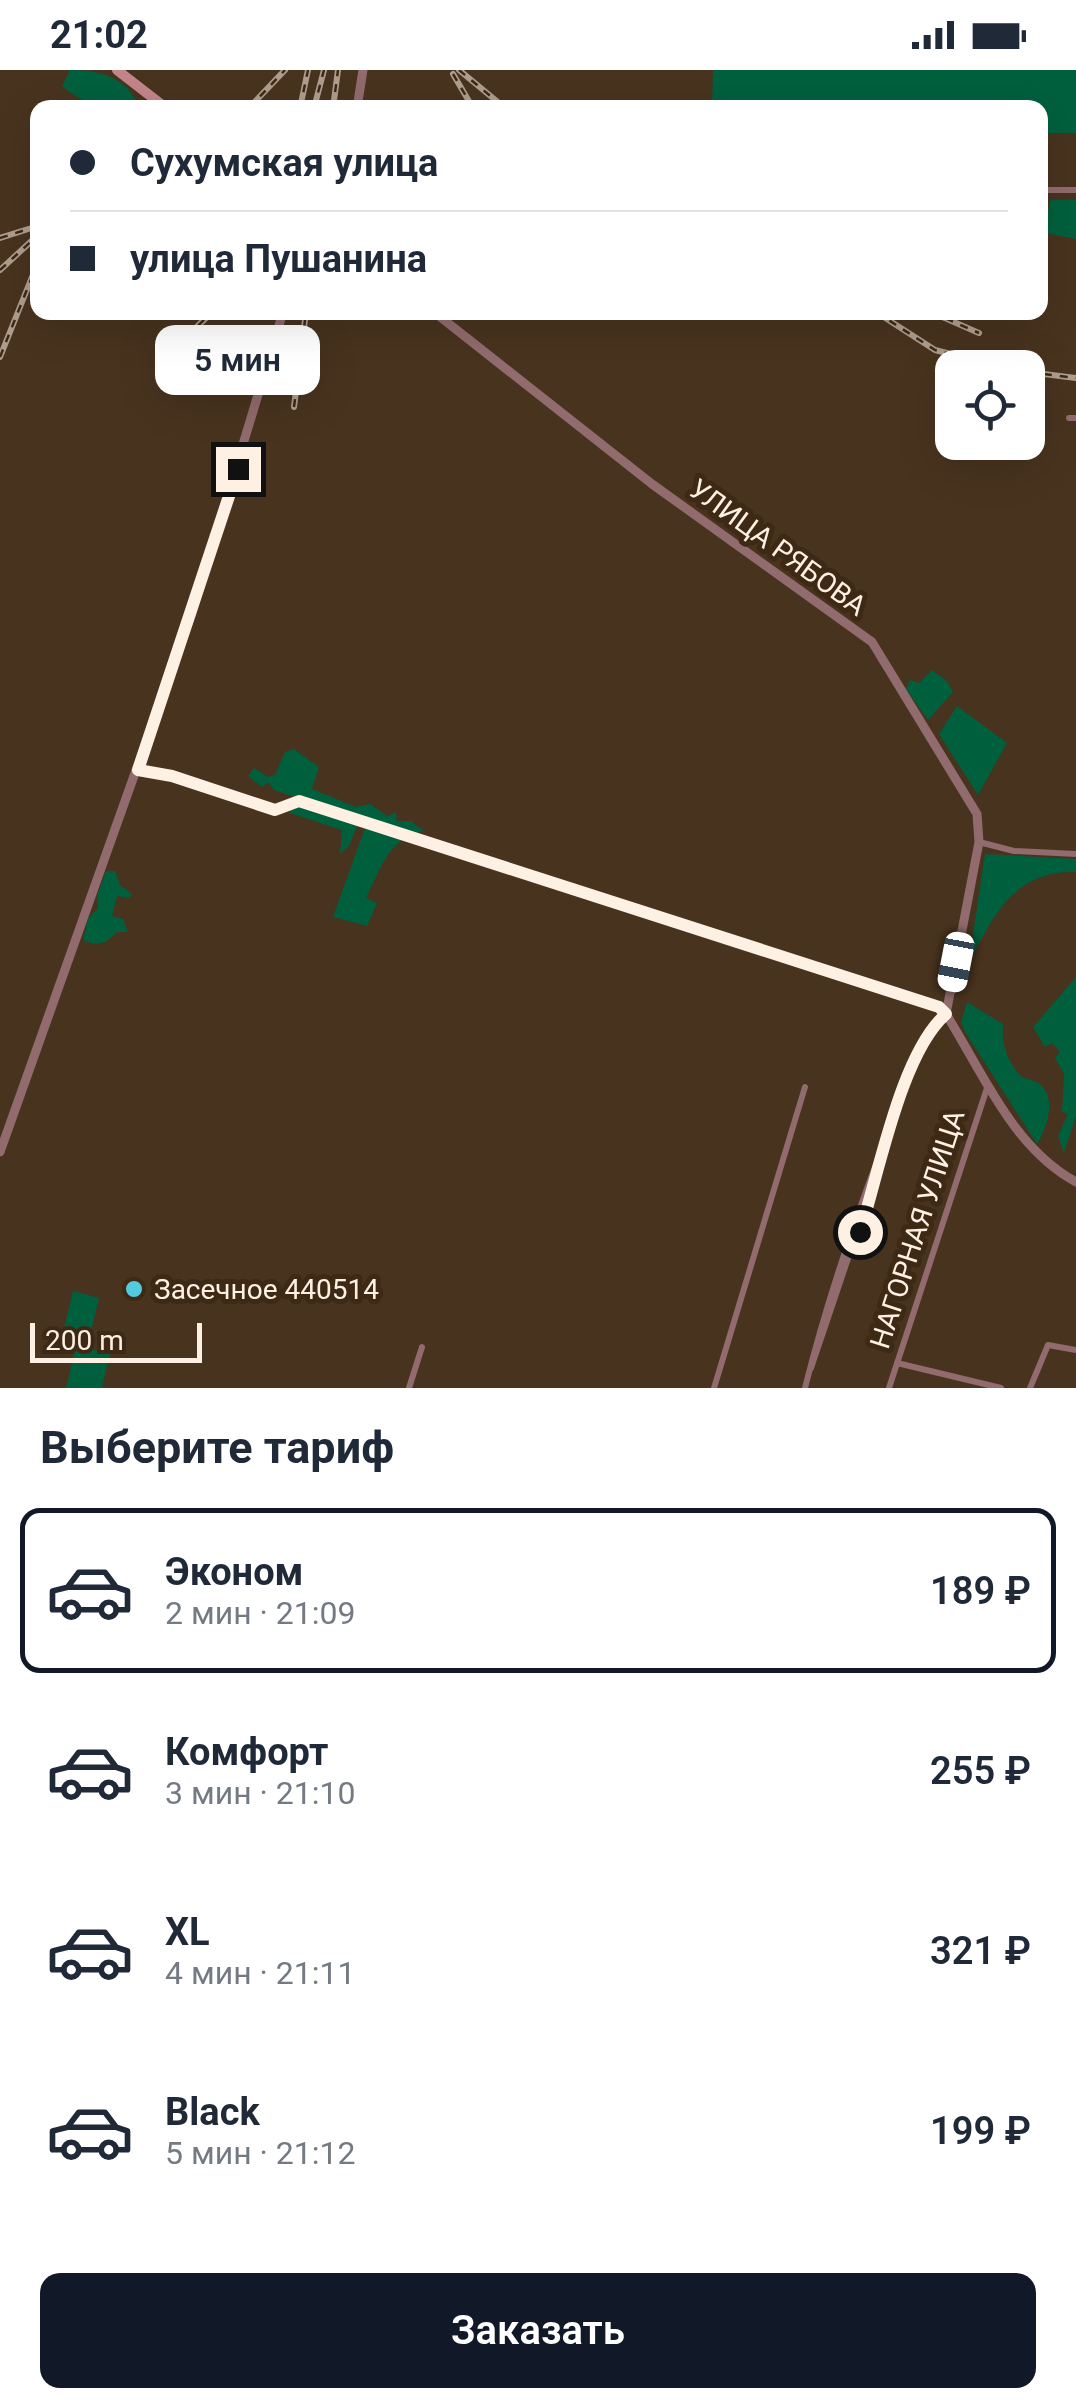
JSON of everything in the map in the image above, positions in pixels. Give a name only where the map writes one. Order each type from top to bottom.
[{"type":"main road","points":[[117,70],[156,100]]},
{"type":"street","points":[[358,100],[364,70]]},
{"type":"street","points":[[1048,190],[1076,190]]},
{"type":"street","points":[[0,1152],[62,970],[138,770],[250,433],[281,320]]},
{"type":"street","name":"УЛИЦА РЯБОВА","points":[[444,320],[652,484],[872,642],[977,814],[979,842],[946,1014]]},
{"type":"street","points":[[138,770],[172,776],[275,810],[299,801],[939,1007],[1030,1148],[1049,1168],[1076,1182]]},
{"type":"street","points":[[979,842],[1014,852],[1076,854]]},
{"type":"street","points":[[805,1388],[860,1232],[890,1127],[929,1029],[946,1014]]},
{"type":"street","name":"НАГОРНАЯ УЛИЦА","points":[[888,1388],[988,1084]]},
{"type":"street","points":[[714,1388],[805,1087]]},
{"type":"street","points":[[1030,1388],[1048,1345],[1076,1350]]},
{"type":"street","points":[[409,1388],[422,1346]]},
{"type":"street","points":[[897,1363],[1001,1388]]},
{"type":"green space","points":[[70,70],[92,72],[120,82],[136,100],[84,100],[62,86]]},
{"type":"green space","points":[[713,70],[1076,70],[1076,133],[1048,133],[1048,100],[712,100]]},
{"type":"green space","points":[[1050,200],[1076,200],[1076,239],[1048,234]]},
{"type":"green space","points":[[932,670],[947,681],[953,692],[928,720],[906,689],[910,680],[919,683]]},
{"type":"green space","points":[[957,706],[1007,743],[978,795],[939,734]]},
{"type":"green space","points":[[294,749],[319,767],[312,789],[356,807],[370,804],[387,816],[396,812],[397,821],[411,821],[424,831],[402,840],[382,865],[366,898],[377,903],[367,926],[333,917],[365,828],[358,824],[349,846],[340,854],[342,830],[290,813],[295,797],[274,790],[268,782],[262,787],[248,776],[254,768],[268,777],[275,775],[285,752]]},
{"type":"green space","points":[[985,854],[1076,859],[1076,872],[1037,878],[1022,887],[999,911],[969,961]]},
{"type":"green space","points":[[106,871],[115,871],[120,885],[132,894],[130,898],[117,896],[112,916],[123,919],[128,932],[117,932],[98,944],[83,940],[88,919],[98,908],[97,896]]},
{"type":"green space","points":[[1076,977],[1076,1116],[1064,1153],[1058,1136],[1068,1114],[1062,1112],[1064,1074],[1055,1058],[1060,1052],[1052,1043],[1045,1047],[1033,1027]]},
{"type":"green space","points":[[967,1002],[1003,1024],[1004,1044],[1012,1064],[1020,1075],[1039,1083],[1046,1091],[1048,1115],[1037,1144],[965,1032],[961,1022]]},
{"type":"green space","points":[[73,1291],[99,1298],[87,1348],[110,1354],[102,1388],[66,1388],[76,1346],[61,1341]]},
{"type":"railway","points":[[257,100],[285,70]]},
{"type":"railway","points":[[302,100],[308,70]]},
{"type":"railway","points":[[316,100],[324,70]]},
{"type":"railway","points":[[334,100],[338,70]]},
{"type":"railway","points":[[459,70],[495,100]]},
{"type":"railway","points":[[453,74],[468,100]]},
{"type":"railway","points":[[0,238],[30,229]]},
{"type":"railway","points":[[0,270],[30,242]]},
{"type":"railway","points":[[0,357],[30,282]]},
{"type":"railway","points":[[164,359],[204,320]]},
{"type":"railway","points":[[294,407],[305,320]]},
{"type":"railway","points":[[888,320],[935,350]]},
{"type":"railway","points":[[949,320],[979,333]]},
{"type":"railway","points":[[1045,374],[1076,378]]},
{"type":"place","name":"Засечное 440514","points":[[134,1289]]},
{"type":"route","points":[[238,469],[138,770],[154,776],[172,776],[275,810],[299,801],[939,1007],[946,1014],[929,1029],[904,1090],[860,1232]]}]
